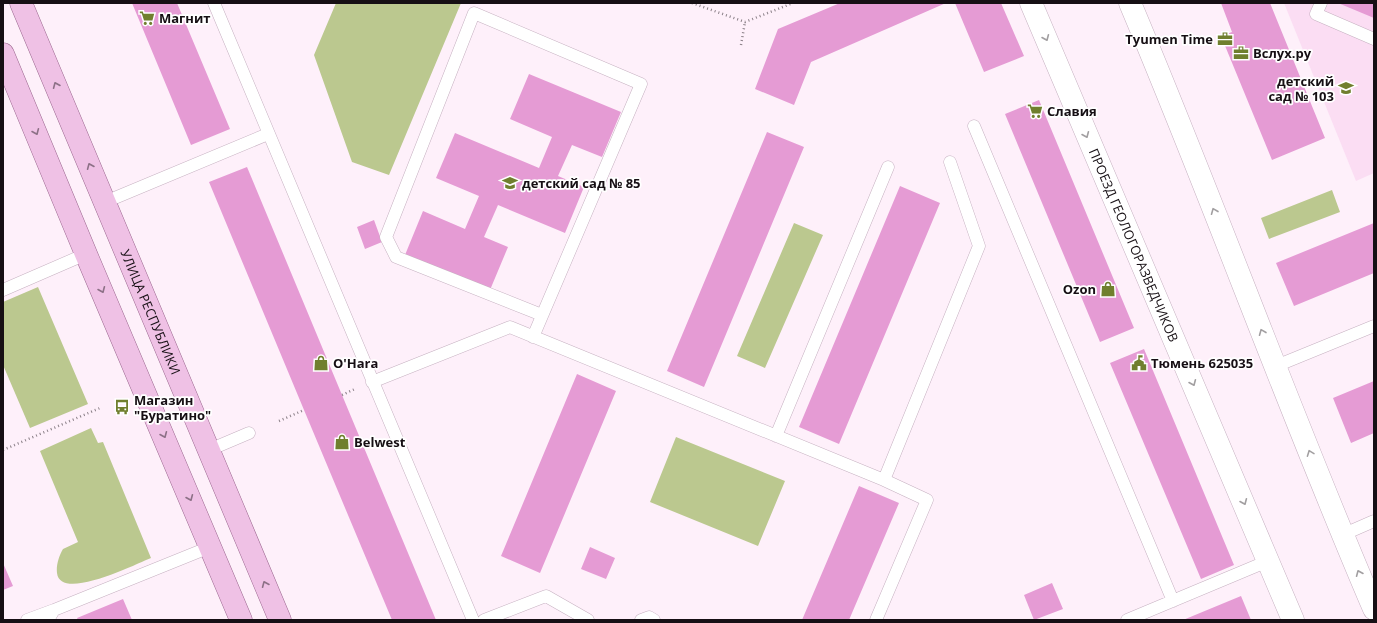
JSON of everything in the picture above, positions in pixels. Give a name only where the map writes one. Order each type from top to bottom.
[{"type":"main road","name":"УЛИЦА РЕСПУБЛИКИ","points":[[21,3],[280,620]]},
{"type":"main road","points":[[3,54],[241,620]]},
{"type":"street","name":"ПРОЕЗД ГЕОЛОГОРАЗВЕДЧИКОВ","points":[[1031,3],[1293,620]]},
{"type":"street","points":[[1130,3],[1276,366],[1342,535],[1374,609]]},
{"type":"lane","points":[[214,3],[473,620]]},
{"type":"lane","points":[[1321,3],[1316,14],[1374,40]]},
{"type":"lane","points":[[533,337],[641,84],[474,13],[386,237],[396,257],[542,315]]},
{"type":"lane","points":[[974,126],[1173,601]]},
{"type":"lane","points":[[105,202],[268,134]]},
{"type":"lane","points":[[884,480],[979,246],[950,162]]},
{"type":"lane","points":[[776,436],[888,167]]},
{"type":"lane","points":[[3,290],[86,254]]},
{"type":"lane","points":[[1276,366],[1374,326]]},
{"type":"lane","points":[[372,382],[510,327],[884,480],[928,500],[876,620]]},
{"type":"lane","points":[[209,450],[249,433]]},
{"type":"lane","points":[[1342,535],[1374,521]]},
{"type":"lane","points":[[27,620],[51,615],[210,546]]},
{"type":"lane","points":[[1127,620],[1268,561]]},
{"type":"lane","points":[[484,620],[546,596],[588,620]]},
{"type":"lane","points":[[641,620],[649,618],[654,620]]},
{"type":"path","points":[[692,3],[745,22],[793,3]]},
{"type":"path","points":[[741,45],[745,22]]},
{"type":"path","points":[[3,450],[100,408]]},
{"type":"path","points":[[279,421],[304,410]]},
{"type":"shaded area","name":"детский сад № 103","points":[[1284,3],[1374,3],[1374,173],[1356,181]]},
{"type":"green space","points":[[336,3],[461,3],[389,175],[352,162],[314,55]]},
{"type":"green space","points":[[1332,190],[1340,212],[1269,239],[1261,218]]},
{"type":"green space","points":[[794,223],[823,235],[765,368],[737,356]]},
{"type":"green space","points":[[38,287],[88,404],[30,428],[3,365],[3,302]]},
{"type":"green space","points":[[91,428],[98,443],[103,442],[151,558],[100,579],[84,583],[71,584],[61,581],[57,573],[57,564],[63,549],[78,542],[40,451]]},
{"type":"green space","points":[[676,437],[785,481],[758,546],[650,502]]},
{"type":"building","points":[[132,3],[177,3],[230,129],[191,145]]},
{"type":"building","points":[[840,3],[946,3],[811,62],[794,105],[755,89],[778,29]]},
{"type":"building","points":[[955,3],[1001,3],[1024,56],[984,72]]},
{"type":"building","points":[[1221,3],[1270,3],[1325,138],[1272,160],[1221,36],[1232,32]]},
{"type":"building","points":[[1338,3],[1374,3],[1374,18]]},
{"type":"building","name":"детский сад № 85","points":[[529,74],[621,112],[602,157],[572,145],[558,176],[584,187],[565,233],[498,205],[484,237],[508,247],[490,290],[405,255],[423,211],[465,229],[479,196],[436,178],[455,133],[539,168],[552,137],[510,119]]},
{"type":"building","points":[[1039,100],[1134,328],[1100,342],[1005,114]]},
{"type":"building","points":[[767,132],[804,147],[704,387],[667,371]]},
{"type":"building","points":[[247,167],[436,620],[392,620],[304,410],[209,182]]},
{"type":"building","points":[[900,186],[940,203],[839,444],[799,427]]},
{"type":"building","points":[[374,220],[382,242],[365,249],[357,227]]},
{"type":"building","points":[[1374,223],[1374,273],[1294,306],[1276,263]]},
{"type":"building","points":[[1144,349],[1234,565],[1201,579],[1110,363]]},
{"type":"building","points":[[577,374],[616,391],[540,573],[501,556]]},
{"type":"building","points":[[1374,381],[1374,433],[1351,443],[1333,398]]},
{"type":"building","points":[[859,486],[899,503],[849,620],[802,620]]},
{"type":"building","points":[[590,547],[615,558],[606,579],[581,569]]},
{"type":"building","points":[[3,563],[13,586],[3,590]]},
{"type":"building","points":[[1052,583],[1063,609],[1034,620],[1024,595]]},
{"type":"building","points":[[1241,596],[1251,620],[1183,620]]},
{"type":"building","points":[[123,599],[132,620],[78,620],[77,618]]},
{"type":"place","name":"Магнит","points":[[147,18]]},
{"type":"place","name":"Tyumen Time","points":[[1225,39]]},
{"type":"place","name":"Вслух.ру","points":[[1241,53]]},
{"type":"place","name":"детский сад № 103","points":[[1346,88]]},
{"type":"place","name":"Славия","points":[[1035,111]]},
{"type":"place","name":"детский сад № 85","points":[[510,183]]},
{"type":"place","name":"Ozon","points":[[1108,289]]},
{"type":"place","name":"O'Hara","points":[[321,363]]},
{"type":"place","name":"Тюмень 625035","points":[[1139,363]]},
{"type":"place","name":"Магазин \"Буратино\"","points":[[122,407]]},
{"type":"place","name":"Belwest","points":[[342,442]]}]
